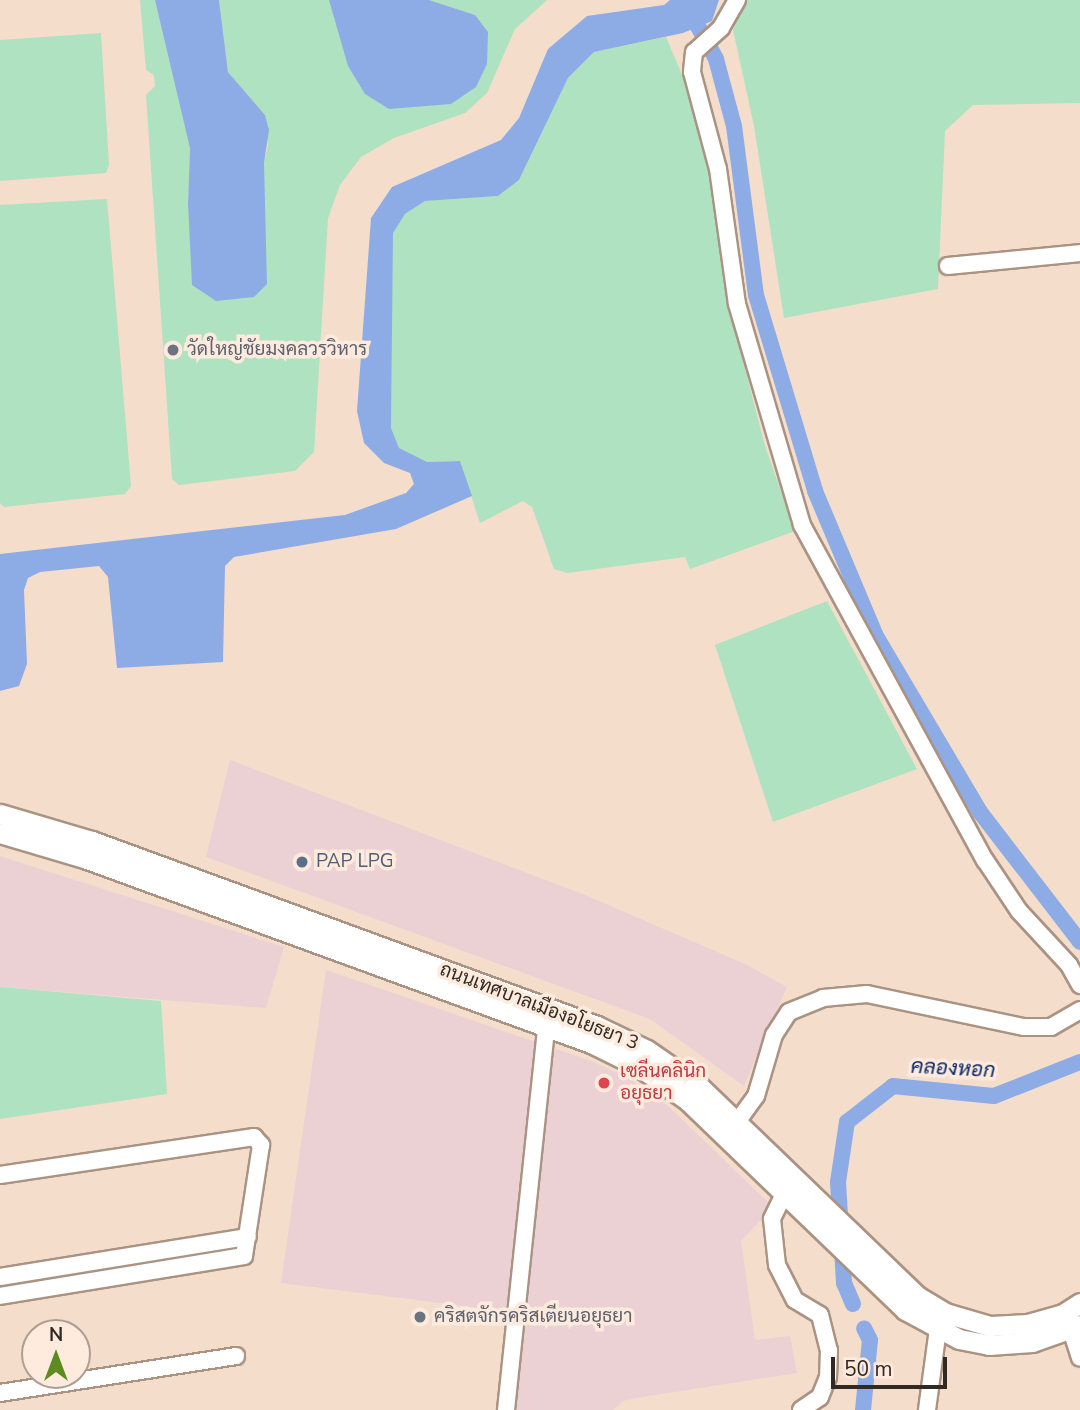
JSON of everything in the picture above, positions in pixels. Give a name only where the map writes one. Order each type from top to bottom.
[{"type":"street","points":[[737,0],[721,27],[694,52],[692,72],[718,169],[737,304],[802,525],[985,860],[1019,911],[1069,965],[1080,985]]},
{"type":"street","points":[[948,266],[1080,253]]},
{"type":"street","name":"ถนนเทศบาลเมืองอโยธยา 3","points":[[0,814],[92,841],[590,1043],[653,1076],[687,1100],[905,1310],[938,1329],[989,1345],[1032,1342],[1075,1327]]},
{"type":"street","name":"ถนนเทศบาลเมืองอโยธยา 3","points":[[0,834],[298,926],[597,1026],[647,1049],[699,1086],[917,1296],[964,1321],[990,1326],[1028,1324],[1063,1314],[1080,1303]]},
{"type":"street","points":[[737,1122],[756,1096],[774,1035],[789,1012],[823,998],[867,994],[1024,1027],[1051,1027],[1080,1010]]},
{"type":"street","points":[[506,1410],[546,1027]]},
{"type":"street","points":[[0,1175],[254,1137],[261,1145],[244,1256],[0,1296]]},
{"type":"street","points":[[788,1196],[772,1219],[777,1265],[795,1300],[820,1315],[829,1350],[828,1377],[820,1397],[801,1410]]},
{"type":"street","points":[[0,1277],[248,1237]]},
{"type":"street","points":[[169,1250],[172,1268]]},
{"type":"street","points":[[121,1257],[124,1276]]},
{"type":"street","points":[[71,1266],[74,1284]]},
{"type":"street","points":[[24,1273],[27,1291]]},
{"type":"street","points":[[1075,1327],[1080,1358]]},
{"type":"street","points":[[927,1410],[938,1329]]},
{"type":"street","points":[[0,1393],[236,1356]]},
{"type":"shaded area","points":[[230,760],[585,895],[745,964],[787,987],[744,1086],[650,1019],[206,857]]},
{"type":"shaded area","points":[[0,856],[284,947],[266,1008],[0,987]]},
{"type":"shaded area","points":[[326,970],[591,1061],[630,1079],[668,1106],[773,1207],[741,1241],[755,1340],[790,1336],[797,1373],[636,1398],[623,1401],[613,1410],[513,1410],[523,1313],[281,1283]]},
{"type":"green space","points":[[140,0],[155,0],[180,97],[190,148],[188,203],[264,162],[268,145],[265,115],[228,72],[219,0],[329,0],[333,5],[475,15],[429,0],[547,0],[515,29],[487,93],[465,113],[394,138],[361,157],[340,185],[328,218],[314,452],[295,471],[179,485],[172,479],[146,95],[155,86],[154,75],[146,70]]},
{"type":"green space","points":[[745,0],[1080,0],[1080,103],[973,105],[945,131],[938,289],[784,318],[754,126],[733,30]]},
{"type":"green space","points":[[101,33],[109,165],[106,173],[0,181],[0,40]]},
{"type":"green space","points":[[666,37],[689,91],[710,171],[726,295],[765,446],[795,531],[690,569],[685,557],[567,573],[554,569],[532,507],[523,501],[480,523],[460,461],[427,462],[399,448],[391,428],[392,233],[405,214],[425,201],[498,196],[519,180],[568,78],[594,52]]},
{"type":"green space","points":[[107,199],[131,486],[125,494],[4,507],[0,503],[0,205]]},
{"type":"green space","points":[[827,601],[917,769],[773,822],[715,645]]},
{"type":"green space","points":[[0,987],[161,1001],[167,1094],[0,1119]]},
{"type":"water","points":[[155,0],[219,0],[228,72],[265,115],[269,130],[264,163],[267,284],[254,297],[216,301],[192,285],[188,203],[190,148]]},
{"type":"water","points":[[329,0],[429,0],[475,15],[488,32],[487,64],[476,87],[451,104],[389,109],[365,94],[348,66]]},
{"type":"water","points":[[670,0],[719,0],[712,21],[683,33],[594,52],[568,78],[519,180],[498,196],[425,201],[405,214],[393,233],[391,428],[399,448],[427,462],[460,461],[472,496],[396,529],[234,557],[225,566],[223,662],[117,668],[108,577],[99,566],[40,572],[28,578],[24,590],[27,664],[19,686],[0,691],[0,554],[345,515],[406,493],[414,484],[410,473],[384,463],[364,443],[357,411],[371,218],[392,187],[501,140],[519,118],[548,49],[587,16],[664,5]]},
{"type":"waterway","points":[[690,12],[716,59],[734,126],[756,295],[815,491],[876,636],[980,812],[1080,942]]},
{"type":"waterway","name":"คลองหอก","points":[[853,1304],[844,1283],[838,1182],[847,1122],[893,1086],[994,1096],[1080,1062]]},
{"type":"waterway","name":"คลองหอก","points":[[863,1410],[870,1340],[864,1328]]},
{"type":"place","name":"วัดใหญ่ชัยมงคลวรวิหาร","points":[[173,350]]},
{"type":"place","name":"PAP LPG","points":[[302,862]]},
{"type":"place","name":"เซลีนคลินิก อยุธยา","points":[[604,1083]]},
{"type":"place","name":"คริสตจักรคริสเตียนอยุธยา","points":[[420,1317]]}]
